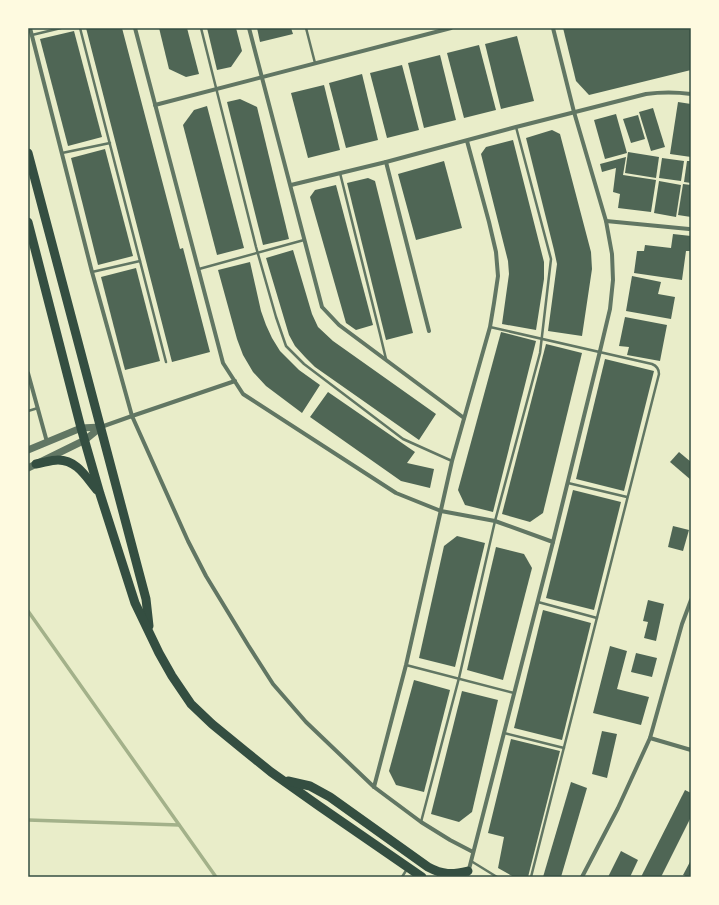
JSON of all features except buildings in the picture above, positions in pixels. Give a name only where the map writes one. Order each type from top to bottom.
[{"type":"highway","points":[[28,153],[146,599],[149,631]]},
{"type":"highway","points":[[28,222],[81,428],[100,494],[135,603],[172,676],[191,704],[245,752],[282,780],[422,877]]},
{"type":"highway","points":[[32,466],[58,460],[74,464],[100,494]]},
{"type":"highway","points":[[282,780],[310,786],[330,797],[428,867],[446,874],[467,874]]},
{"type":"street","points":[[30,28],[92,272],[132,416],[182,527],[206,576],[273,684],[306,722],[374,787],[421,822],[473,852]]},
{"type":"street","points":[[135,28],[223,363],[243,394],[396,494],[441,511],[495,521],[553,542]]},
{"type":"street","points":[[249,28],[322,307],[339,325],[464,418]]},
{"type":"street","points":[[155,105],[451,28]]},
{"type":"street","points":[[467,874],[538,602],[600,351],[610,308],[613,280],[612,254],[606,221],[574,112],[554,28]]},
{"type":"street","points":[[291,186],[646,94],[661,92],[681,92],[691,94]]},
{"type":"street","points":[[374,787],[406,665],[452,461],[490,327],[498,276],[496,252],[467,141]]},
{"type":"street","points":[[386,162],[429,331]]},
{"type":"street","points":[[606,221],[689,229]]},
{"type":"street","points":[[28,373],[47,442]]},
{"type":"street","points":[[28,450],[81,428],[101,427],[235,382]]},
{"type":"street","points":[[32,466],[85,440],[101,427]]},
{"type":"street","points":[[582,877],[618,808],[650,738],[682,624],[691,600]]},
{"type":"street","points":[[650,738],[691,750]]},
{"type":"lane","points":[[32,35],[61,28]]},
{"type":"lane","points":[[80,28],[166,362]]},
{"type":"lane","points":[[201,28],[258,253],[276,317],[286,346],[304,364],[403,439],[452,461]]},
{"type":"lane","points":[[306,28],[315,63]]},
{"type":"lane","points":[[421,822],[459,678],[495,521],[543,338],[551,259],[516,127]]},
{"type":"lane","points":[[62,153],[110,143]]},
{"type":"lane","points":[[340,173],[386,359]]},
{"type":"lane","points":[[199,269],[305,240]]},
{"type":"lane","points":[[92,272],[140,261]]},
{"type":"lane","points":[[490,327],[652,364],[658,368],[659,371],[531,877]]},
{"type":"lane","points":[[28,411],[38,408]]},
{"type":"lane","points":[[567,483],[628,497]]},
{"type":"lane","points":[[538,602],[597,618]]},
{"type":"lane","points":[[406,665],[514,693]]},
{"type":"lane","points":[[504,733],[564,748]]},
{"type":"lane","points":[[471,861],[497,877]]},
{"type":"lane","points":[[402,877],[408,867]]},
{"type":"waterway","points":[[28,611],[216,877]]},
{"type":"waterway","points":[[28,820],[179,825]]}]
